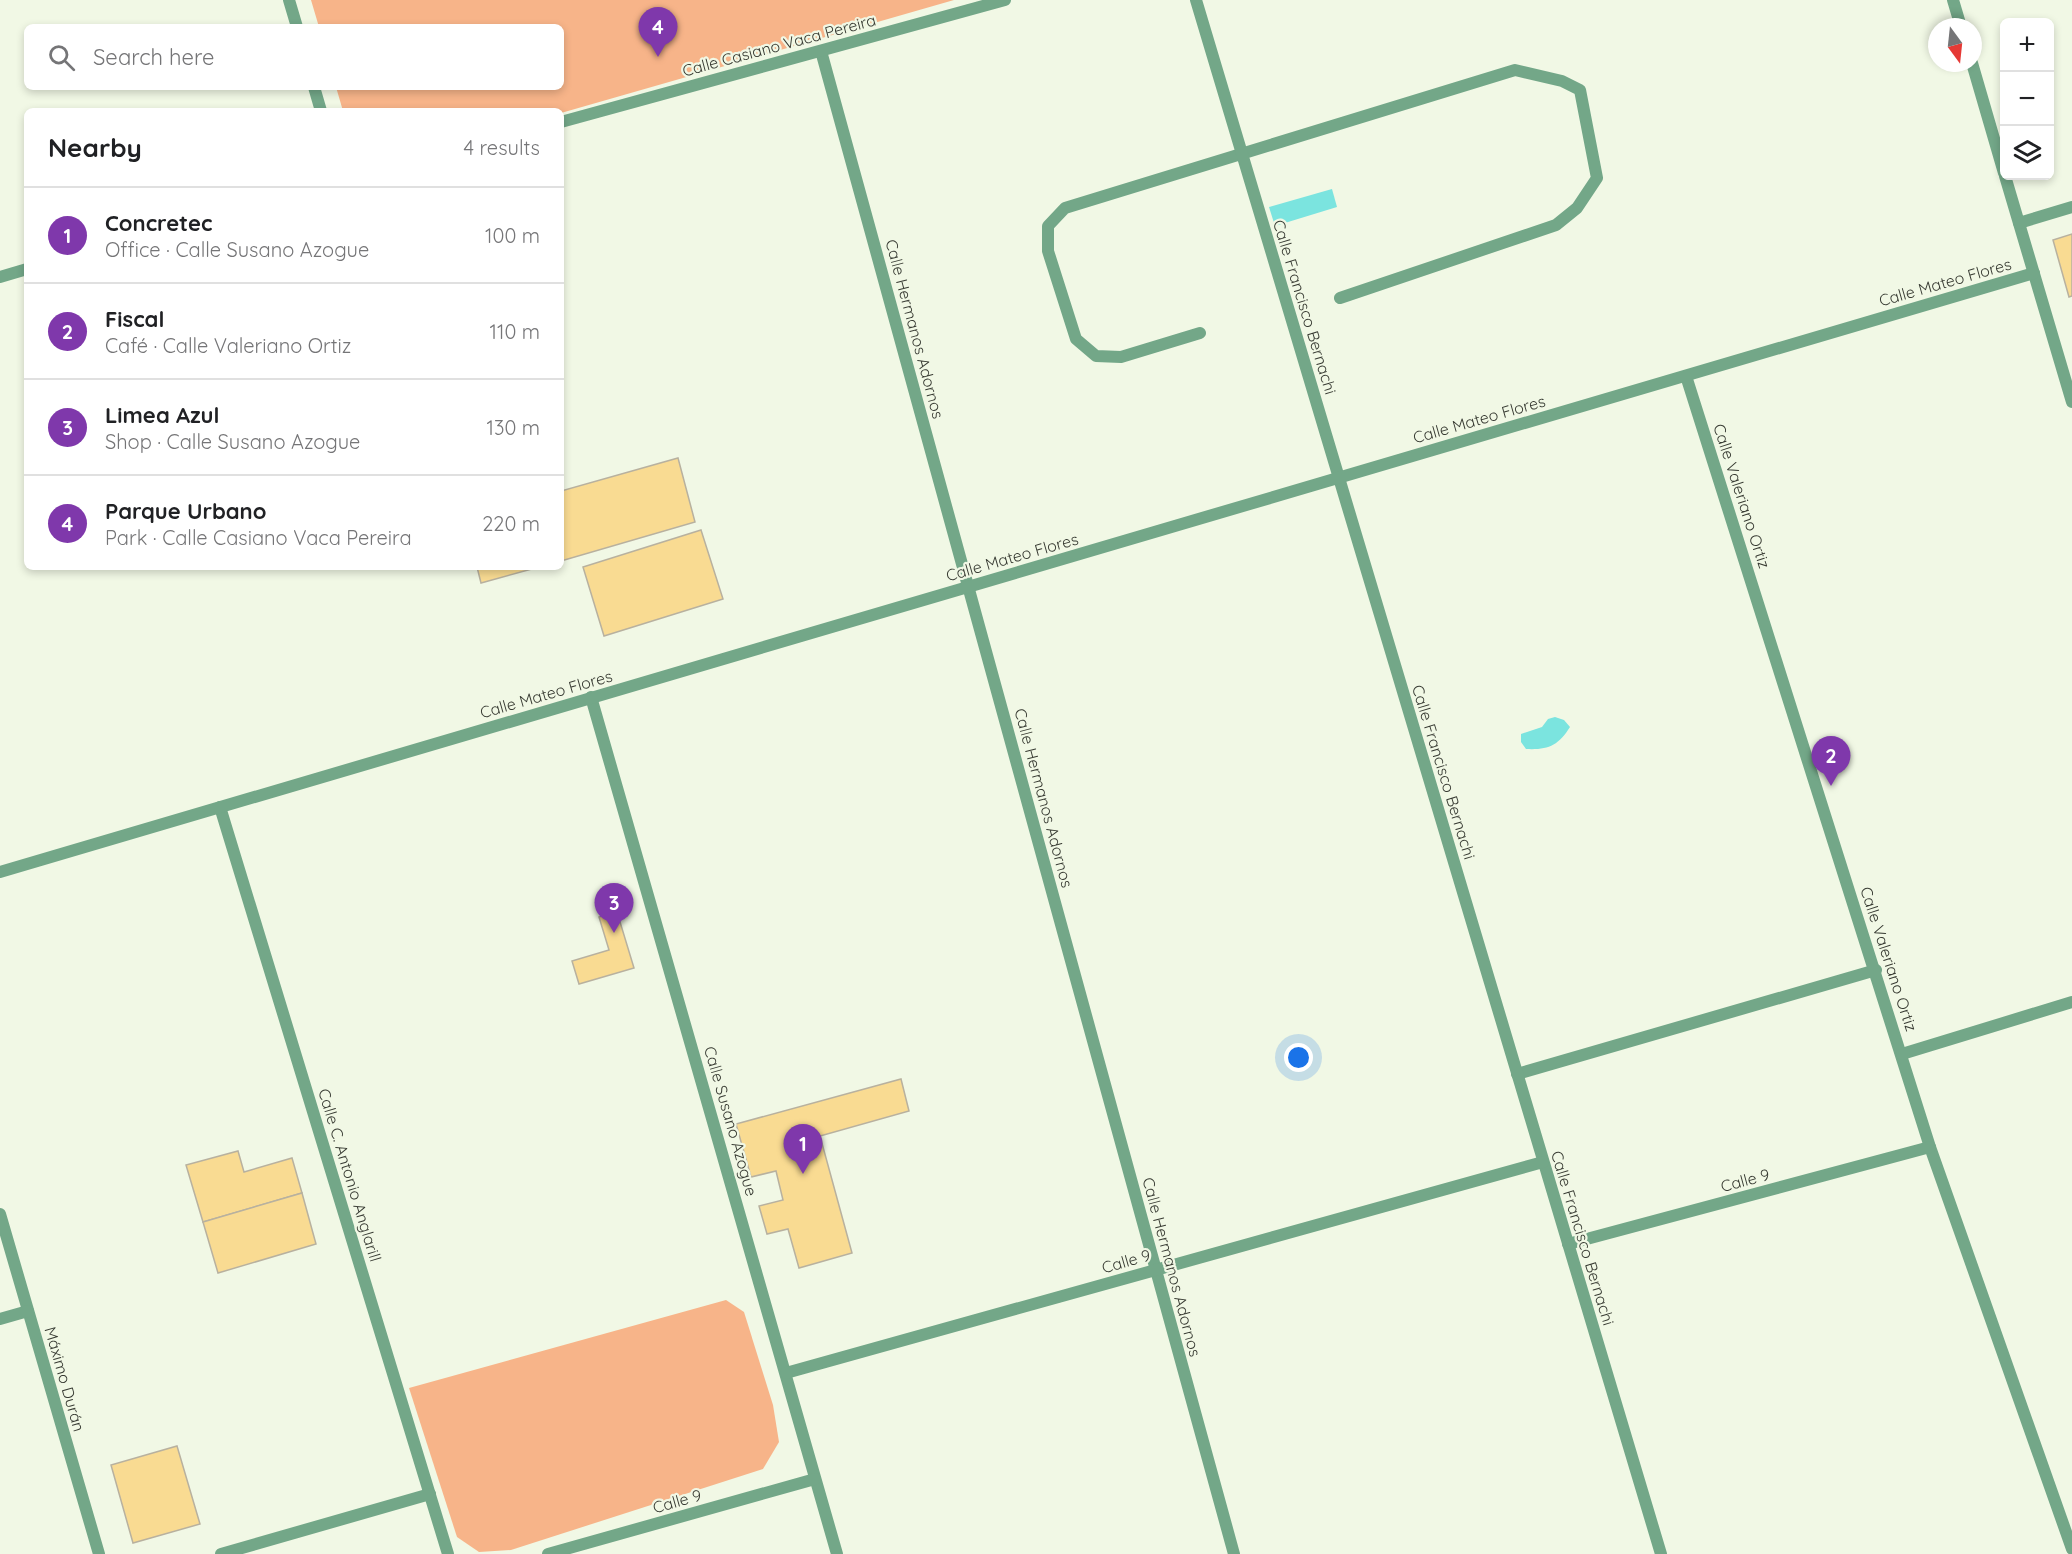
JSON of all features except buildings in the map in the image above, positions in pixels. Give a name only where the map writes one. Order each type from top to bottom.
[{"type":"street","points":[[289,0],[296,24]]},
{"type":"street","name":"Calle Casiano Vaca Pereira","points":[[564,122],[1005,0]]},
{"type":"street","name":"Calle Francisco Bernachi","points":[[1196,0],[1661,1554]]},
{"type":"street","points":[[1953,0],[1958,18]]},
{"type":"street","name":"Calle Hermanos Adornos","points":[[821,51],[1234,1554]]},
{"type":"street","points":[[1200,333],[1121,357],[1096,356],[1076,339],[1047,251],[1048,226],[1065,208],[1515,70],[1562,81],[1580,90],[1597,178],[1577,208],[1556,225],[1340,298]]},
{"type":"street","points":[[1975,72],[2000,157]]},
{"type":"street","points":[[315,90],[320,108]]},
{"type":"street","points":[[2007,180],[2072,402]]},
{"type":"street","points":[[2019,223],[2072,207]]},
{"type":"street","points":[[0,277],[24,271]]},
{"type":"street","name":"Calle Mateo Flores","points":[[0,872],[2034,273]]},
{"type":"street","name":"Calle Valeriano Ortiz","points":[[1686,376],[1876,970],[1930,1147],[2072,1549]]},
{"type":"street","name":"Calle Susano Azogue","points":[[591,697],[837,1554]]},
{"type":"street","name":"Calle C. Antonio Anglarill","points":[[220,807],[448,1554]]},
{"type":"street","points":[[1517,1074],[1876,970]]},
{"type":"street","points":[[1902,1054],[2072,1002]]},
{"type":"street","name":"Calle 9","points":[[1568,1244],[1930,1147]]},
{"type":"street","name":"Calle 9","points":[[786,1373],[1543,1162]]},
{"type":"street","name":"Máximo Durán","points":[[0,1214],[99,1554]]},
{"type":"street","points":[[0,1319],[28,1311]]},
{"type":"street","name":"Calle 9","points":[[548,1554],[815,1479]]},
{"type":"street","points":[[221,1554],[430,1494]]},
{"type":"shaded area","points":[[311,0],[954,0],[564,112],[564,108],[342,108],[337,90],[564,90],[564,24],[318,24]]},
{"type":"shaded area","points":[[726,1300],[744,1312],[773,1405],[779,1442],[763,1469],[511,1550],[479,1552],[457,1537],[409,1388]]},
{"type":"water","points":[[1332,189],[1337,207],[1275,226],[1269,207]]},
{"type":"water","points":[[1555,717],[1564,720],[1570,727],[1561,739],[1552,746],[1526,749],[1521,742],[1521,734],[1542,727],[1548,719]]},
{"type":"place","name":"Parque Urbano","points":[[658,57]]},
{"type":"place","name":"Fiscal","points":[[1831,786]]},
{"type":"place","name":"Limea Azul","points":[[614,933]]},
{"type":"place","name":"Concretec","points":[[803,1174]]}]
